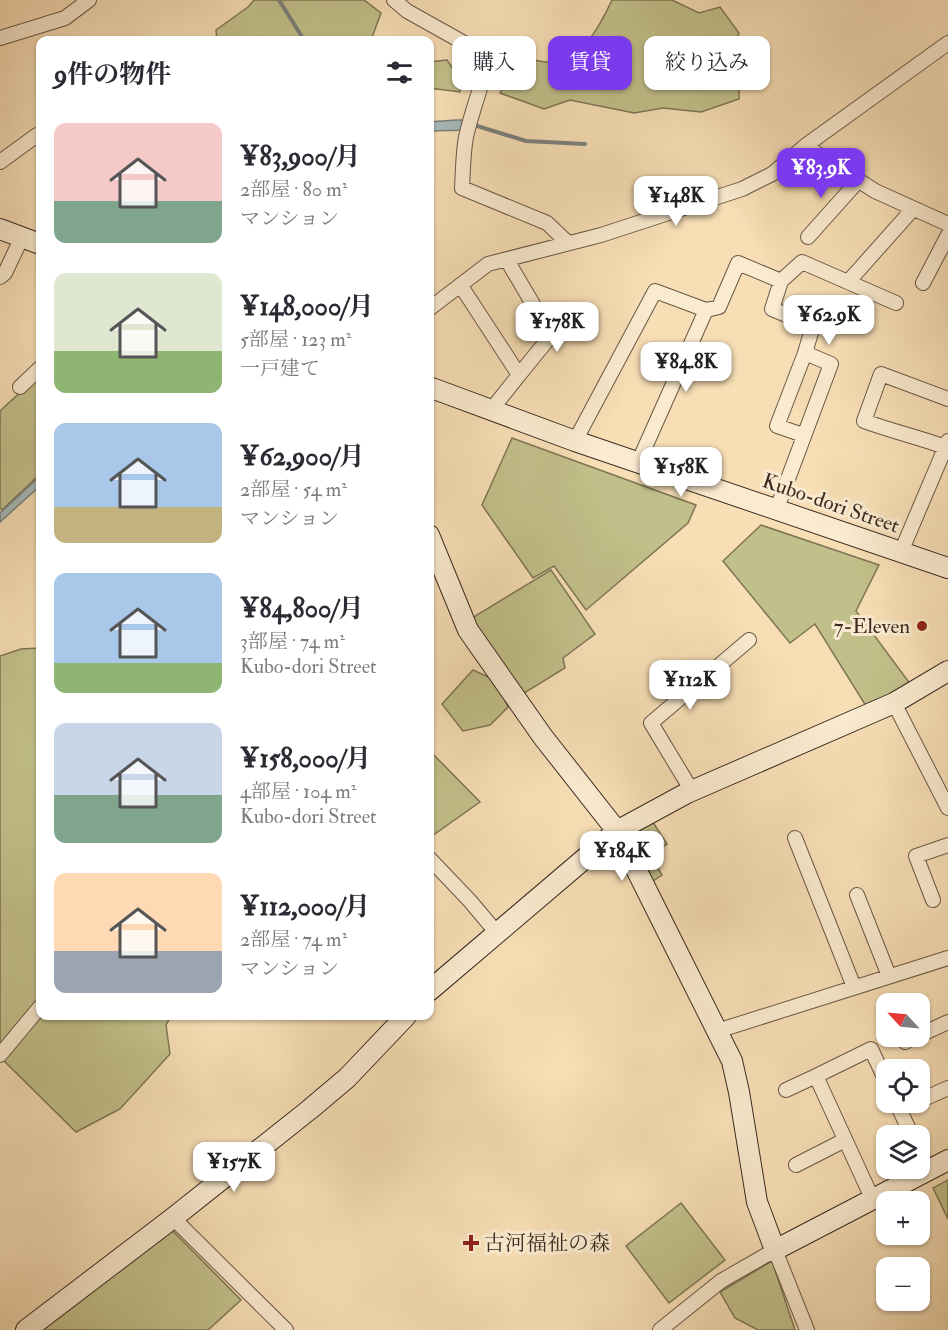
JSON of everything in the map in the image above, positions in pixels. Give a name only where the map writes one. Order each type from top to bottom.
[{"type":"street","points":[[0,38],[65,18],[88,0]]},
{"type":"street","points":[[394,0],[407,11],[482,53],[488,60],[466,139],[462,188],[547,224],[567,243]]},
{"type":"street","points":[[434,305],[488,264],[601,235],[742,189],[772,174],[805,146],[948,43]]},
{"type":"street","points":[[0,162],[36,136]]},
{"type":"street","points":[[805,146],[874,192],[948,224]]},
{"type":"street","points":[[808,237],[858,182]]},
{"type":"street","points":[[848,282],[914,209]]},
{"type":"street","points":[[0,229],[36,242]]},
{"type":"street","points":[[923,283],[948,235]]},
{"type":"street","points":[[0,277],[5,273],[22,237]]},
{"type":"street","points":[[507,260],[551,335]]},
{"type":"street","points":[[804,435],[777,426],[813,326],[772,309],[781,281],[802,262],[896,303]]},
{"type":"street","points":[[575,441],[655,291],[706,310],[719,307],[738,263],[781,281]]},
{"type":"street","points":[[461,286],[519,375]]},
{"type":"street","points":[[638,463],[706,310]]},
{"type":"street","points":[[491,410],[571,311]]},
{"type":"street","points":[[776,511],[831,364],[805,353]]},
{"type":"street","points":[[21,387],[36,372]]},
{"type":"street","points":[[902,552],[946,444],[896,433],[864,421],[881,374],[948,399]]},
{"type":"street","name":"Kubo-dori Street","points":[[434,389],[638,463],[948,568]]},
{"type":"street","points":[[434,547],[468,630],[536,728],[617,831],[732,1061],[757,1202],[807,1330]]},
{"type":"street","points":[[692,790],[651,723],[748,640]]},
{"type":"street","points":[[434,987],[617,831],[692,790],[894,703],[947,674]]},
{"type":"street","points":[[894,703],[948,808]]},
{"type":"street","points":[[795,838],[854,987]]},
{"type":"street","points":[[933,900],[916,856],[948,845]]},
{"type":"street","points":[[434,864],[496,932]]},
{"type":"street","points":[[857,895],[889,976]]},
{"type":"street","points":[[717,1031],[948,958]]},
{"type":"street","points":[[0,1055],[36,1012]]},
{"type":"street","points":[[26,1330],[173,1218],[347,1078],[402,1020]]},
{"type":"street","points":[[930,1030],[948,1022]]},
{"type":"street","points":[[786,1090],[872,1049],[876,1059]]},
{"type":"street","points":[[816,1076],[872,1198]]},
{"type":"street","points":[[930,1096],[948,1088]]},
{"type":"street","points":[[796,1165],[845,1140]]},
{"type":"street","points":[[930,1169],[948,1160]]},
{"type":"street","points":[[660,1330],[721,1281],[910,1179]]},
{"type":"street","points":[[173,1218],[286,1330]]},
{"type":"shaded area","points":[[254,0],[364,0],[381,13],[372,36],[217,36],[216,30]]},
{"type":"shaded area","points":[[612,0],[672,0],[699,13],[720,7],[739,33],[738,36],[644,36],[644,90],[739,90],[739,99],[701,112],[663,108],[634,113],[570,100],[544,109],[500,93],[502,90],[536,90],[536,61],[548,62],[548,90],[632,90],[632,36],[592,36]]},
{"type":"shaded area","points":[[447,60],[452,67],[452,90],[460,90],[460,92],[434,89],[434,61]]},
{"type":"shaded area","points":[[475,120],[474,130],[434,131],[434,122]]},
{"type":"shaded area","points":[[36,378],[36,478],[2,510],[0,508],[0,411]]},
{"type":"shaded area","points":[[512,438],[696,505],[688,523],[586,610],[554,566],[533,578],[482,505]]},
{"type":"shaded area","points":[[36,480],[36,490],[0,522],[0,513]]},
{"type":"shaded area","points":[[761,525],[879,565],[856,611],[911,685],[866,706],[815,624],[790,643],[723,561]]},
{"type":"shaded area","points":[[551,570],[595,634],[563,658],[565,668],[521,695],[472,618]]},
{"type":"shaded area","points":[[36,648],[36,1020],[169,1020],[166,1025],[170,1054],[120,1109],[76,1132],[0,1057],[0,656],[21,649]]},
{"type":"shaded area","points":[[473,670],[495,680],[508,707],[490,725],[463,731],[442,704]]},
{"type":"shaded area","points":[[434,755],[480,802],[434,834]]},
{"type":"shaded area","points":[[649,816],[667,844],[650,855],[662,875],[653,881],[622,833]]},
{"type":"shaded area","points":[[948,1180],[948,1219],[933,1188]]},
{"type":"shaded area","points":[[681,1203],[725,1260],[669,1303],[626,1246]]},
{"type":"shaded area","points":[[170,1228],[241,1300],[208,1330],[37,1330]]},
{"type":"shaded area","points":[[772,1261],[795,1330],[758,1330],[735,1318],[720,1292]]},
{"type":"waterway","points":[[279,0],[302,36]]},
{"type":"waterway","points":[[474,125],[526,141],[585,144]]},
{"type":"place","name":"7-Eleven","points":[[922,626]]},
{"type":"place","name":"古河福祉の森","points":[[471,1243]]}]
